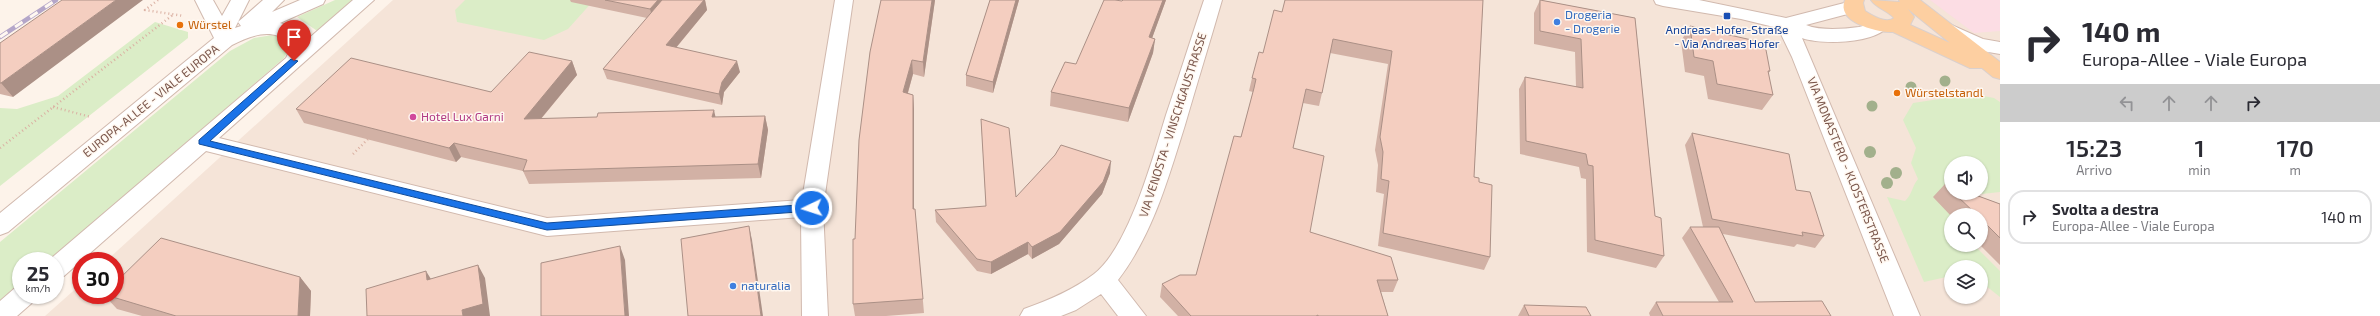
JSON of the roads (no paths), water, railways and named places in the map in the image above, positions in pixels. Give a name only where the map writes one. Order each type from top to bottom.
[{"type":"main road","points":[[1854,4],[1861,17],[1893,9],[1921,15],[1939,24],[2000,72]]},
{"type":"main road","points":[[1893,9],[1946,50],[2000,72]]},
{"type":"street","points":[[204,0],[223,37]]},
{"type":"street","points":[[223,37],[276,0]]},
{"type":"street","name":"EUROPA-ALLEE - VIALE EUROPA","points":[[0,226],[121,126],[223,37],[254,28],[316,0]]},
{"type":"street","points":[[64,261],[366,0]]},
{"type":"street","points":[[815,316],[812,208],[844,0]]},
{"type":"street","name":"VIA VENOSTA - VINSCHGAUSTRASSE","points":[[1033,316],[1067,303],[1104,280],[1128,248],[1138,230],[1148,204],[1213,0]]},
{"type":"street","points":[[1663,0],[1741,14],[1786,24],[1814,35],[1829,36],[1865,33],[1893,9]]},
{"type":"street","points":[[223,37],[238,1]]},
{"type":"street","points":[[1786,24],[1854,4]]},
{"type":"street","name":"VIA MONASTERO - KLOSTERSTRASSE","points":[[1786,24],[1802,57],[1907,316]]},
{"type":"street","points":[[1939,24],[1978,44],[1999,48]]},
{"type":"street","points":[[254,28],[288,30],[294,34],[300,42],[300,50],[294,61]]},
{"type":"street","points":[[1946,50],[1999,48]]},
{"type":"street","points":[[202,142],[547,227],[812,208]]},
{"type":"street","points":[[1104,280],[1133,316]]},
{"type":"street","points":[[0,316],[14,304]]},
{"type":"railway","points":[[0,37],[56,0]]},
{"type":"place","name":"Andreas-Hofer-Straße - Via Andreas Hofer","points":[[1727,16]]},
{"type":"place","name":"Drogeria - Drogerie","points":[[1557,22]]},
{"type":"place","name":"Würstel","points":[[180,25]]},
{"type":"place","name":"Würstelstandl","points":[[1897,93]]},
{"type":"place","name":"Hotel Lux Garni","points":[[413,117]]},
{"type":"place","name":"naturalia","points":[[733,286]]}]
